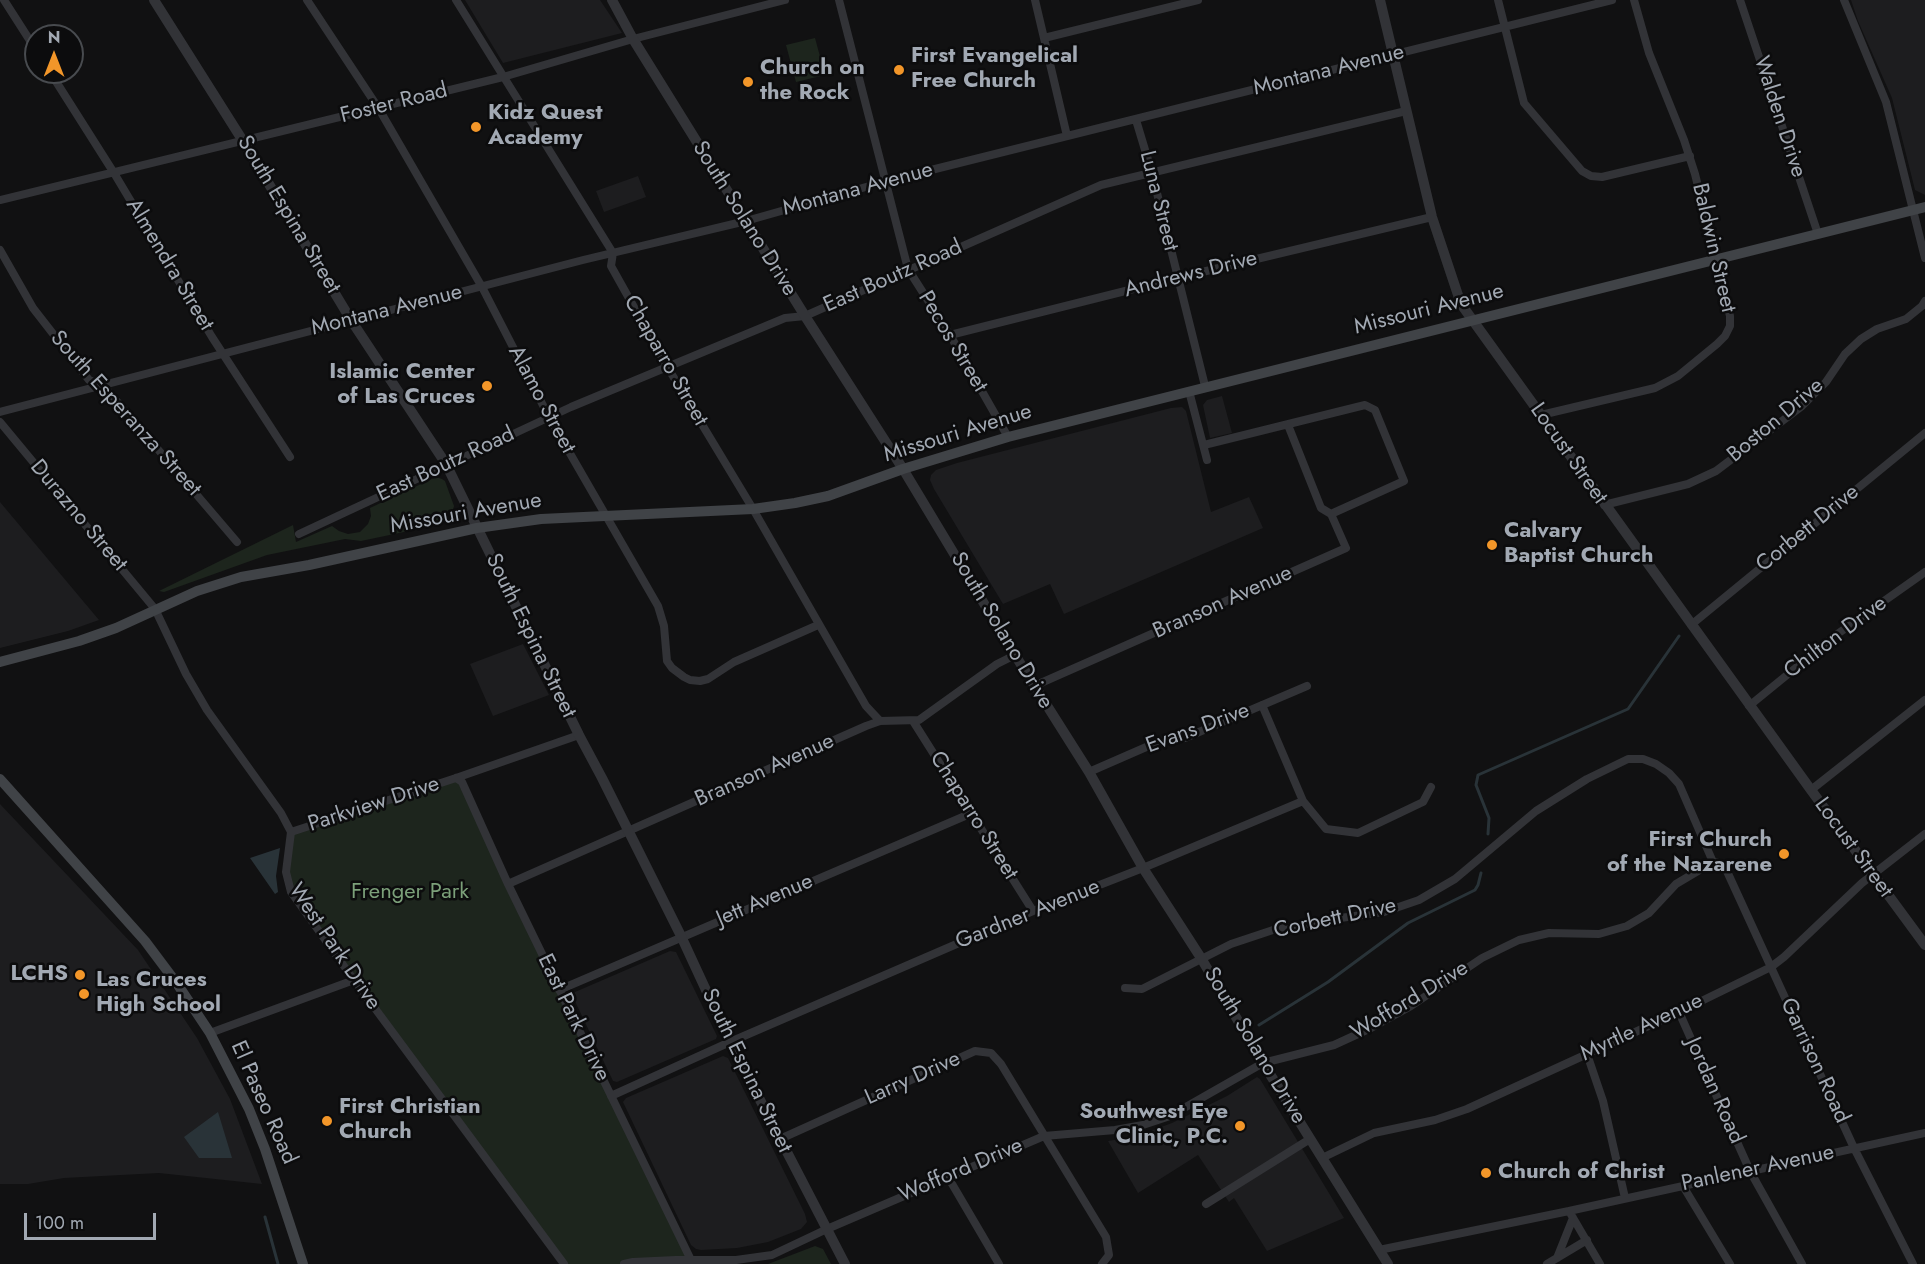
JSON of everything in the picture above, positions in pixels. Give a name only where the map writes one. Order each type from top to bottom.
[{"type":"main road","name":"Missouri Avenue","points":[[0,662],[79,641],[116,628],[197,591],[242,577],[309,565],[477,528],[541,519],[753,510],[795,504],[828,496],[903,469],[1008,437],[1925,207]]},
{"type":"main road","name":"El Paseo Road","points":[[0,779],[145,941],[178,985],[210,1034],[249,1109],[265,1149],[303,1264]]},
{"type":"street","points":[[4,0],[24,31]]},
{"type":"street","name":"South Espina Street","points":[[154,0],[243,141],[351,320],[446,464],[681,936],[730,1042],[845,1264]]},
{"type":"street","name":"Alamo Street","points":[[307,0],[379,108],[482,287],[549,417],[658,606],[664,626],[668,661],[672,668],[684,677],[700,681],[708,679],[734,662],[818,625]]},
{"type":"street","name":"Chaparro Street","points":[[456,0],[613,253],[611,266],[668,368],[753,510],[818,625],[867,706],[880,721]]},
{"type":"street","name":"South Solano Drive","points":[[612,0],[633,39],[903,469],[1034,686],[1089,772],[1143,868],[1201,958],[1263,1064],[1388,1264]]},
{"type":"street","name":"Foster Road","points":[[0,200],[503,77],[633,39],[785,0]]},
{"type":"street","name":"Pecos Street","points":[[839,0],[908,269],[950,335],[1008,437]]},
{"type":"street","points":[[1035,0],[1067,136]]},
{"type":"street","points":[[1044,38],[1198,0]]},
{"type":"street","name":"Locust Street","points":[[1380,0],[1432,217],[1461,304],[1470,320],[1481,332],[1749,706],[1925,945]]},
{"type":"street","points":[[1498,0],[1526,106],[1582,171],[1591,176],[1602,177],[1690,156]]},
{"type":"street","name":"Montana Avenue","points":[[0,412],[351,320],[746,221],[887,181],[1612,0]]},
{"type":"street","name":"Baldwin Street","points":[[1541,415],[1655,388],[1678,376],[1722,340],[1728,331],[1730,316],[1690,156],[1648,53],[1634,0]]},
{"type":"street","name":"Walden Drive","points":[[1740,0],[1818,234]]},
{"type":"street","points":[[1844,0],[1886,102],[1925,258]]},
{"type":"street","name":"Almendra Street","points":[[58,84],[290,457]]},
{"type":"street","name":"East Boutz Road","points":[[299,534],[549,417],[785,318],[805,316],[1101,185],[1406,111]]},
{"type":"street","name":"Luna Street","points":[[1136,120],[1152,173],[1205,386]]},
{"type":"street","name":"Andrews Drive","points":[[950,335],[1432,217]]},
{"type":"street","name":"South Esperanza Street","points":[[0,250],[33,308],[89,380],[104,385],[237,542]]},
{"type":"street","name":"Boston Drive","points":[[1605,505],[1688,484],[1716,471],[1802,406],[1826,382],[1845,354],[1861,339],[1877,329],[1906,319],[1925,301]]},
{"type":"street","points":[[1189,391],[1207,460]]},
{"type":"street","points":[[1204,446],[1288,424],[1365,405],[1375,411],[1404,481],[1331,514],[1321,508],[1288,424]]},
{"type":"street","name":"Durazno Street","points":[[0,422],[155,609]]},
{"type":"street","name":"Corbett Drive","points":[[1691,625],[1925,433]]},
{"type":"street","name":"Branson Avenue","points":[[1034,686],[1346,548],[1331,514]]},
{"type":"street","name":"Chilton Drive","points":[[1749,706],[1836,635],[1925,572]]},
{"type":"street","points":[[155,609],[186,674],[207,710],[281,813],[291,831]]},
{"type":"street","name":"Branson Avenue","points":[[508,884],[880,721],[913,721],[926,716],[997,664],[1015,655]]},
{"type":"street","name":"Evans Drive","points":[[1089,772],[1160,741],[1185,738],[1307,686]]},
{"type":"street","points":[[1811,790],[1925,700]]},
{"type":"street","points":[[1262,705],[1303,801],[1326,830],[1358,833],[1422,802],[1431,787]]},
{"type":"street","name":"Chaparro Street","points":[[913,721],[1033,911]]},
{"type":"street","name":"Parkview Drive","points":[[291,831],[456,778],[579,735]]},
{"type":"street","name":"Corbett Drive","points":[[1125,988],[1142,989],[1231,944],[1273,930],[1384,912],[1419,900],[1455,879],[1536,811],[1587,779],[1628,759],[1643,759],[1656,764]]},
{"type":"street","name":"Garrison Road","points":[[1656,764],[1669,772],[1679,784],[1713,862],[1725,867],[1854,1148],[1913,1264]]},
{"type":"street","name":"East Park Drive","points":[[456,778],[462,782],[508,884],[691,1260]]},
{"type":"street","name":"Gardner Avenue","points":[[611,1096],[1033,911],[1303,801]]},
{"type":"street","name":"Jett Avenue","points":[[560,990],[681,936],[972,813]]},
{"type":"street","name":"West Park Drive","points":[[291,831],[286,872],[291,892],[564,1264]]},
{"type":"street","name":"Myrtle Avenue","points":[[1322,1158],[1374,1133],[1435,1120],[1467,1109],[1679,1012],[1771,967],[1873,875],[1925,834]]},
{"type":"street","name":"Wofford Drive","points":[[624,1264],[736,1260],[772,1255],[827,1228],[1044,1136],[1143,1125],[1170,1116],[1263,1064],[1334,1045],[1371,1028],[1411,1006],[1482,958],[1519,940],[1548,933],[1599,934],[1627,926],[1649,913],[1676,884],[1713,862]]},
{"type":"street","points":[[210,1034],[354,980]]},
{"type":"street","name":"Jordan Road","points":[[1679,1012],[1749,1171],[1802,1264]]},
{"type":"street","name":"Larry Drive","points":[[780,1139],[975,1051],[991,1053],[1001,1064],[1106,1237],[1109,1255],[1102,1264]]},
{"type":"street","points":[[1587,1054],[1604,1101],[1625,1198]]},
{"type":"street","name":"Panlener Avenue","points":[[1379,1250],[1571,1214],[1625,1198],[1925,1133]]},
{"type":"street","points":[[1206,1204],[1310,1139]]},
{"type":"street","points":[[948,1177],[999,1264]]},
{"type":"street","points":[[1683,1186],[1730,1264]]},
{"type":"street","points":[[1571,1214],[1600,1264]]},
{"type":"street","points":[[1557,1258],[1571,1214]]},
{"type":"street","points":[[1547,1264],[1587,1240]]},
{"type":"shaded area","points":[[465,0],[600,0],[622,33],[503,63]]},
{"type":"shaded area","points":[[1851,0],[1925,0],[1925,195],[1915,190],[1892,98]]},
{"type":"shaded area","points":[[638,176],[646,197],[604,212],[596,191]]},
{"type":"shaded area","points":[[1222,396],[1232,433],[1210,438],[1203,405],[1207,400]]},
{"type":"shaded area","points":[[1182,407],[1186,411],[1211,512],[1249,497],[1263,528],[1064,614],[1050,584],[1003,604],[934,489],[930,480],[931,475],[936,470],[957,463]]},
{"type":"shaded area","points":[[0,502],[99,620],[68,631],[0,648]]},
{"type":"shaded area","points":[[523,644],[549,695],[493,716],[470,664]]},
{"type":"shaded area","name":"Las Cruces High School","points":[[0,804],[138,950],[197,1038],[230,1099],[262,1184],[159,1173],[64,1178],[28,1184],[0,1184]]},
{"type":"shaded area","points":[[280,848],[276,876],[278,892],[275,894],[250,858]]},
{"type":"shaded area","points":[[670,951],[676,952],[717,1036],[716,1039],[617,1082],[613,1081],[572,995]]},
{"type":"shaded area","points":[[723,1056],[728,1058],[807,1222],[801,1229],[768,1242],[737,1248],[701,1250],[691,1245],[623,1102],[626,1098]]},
{"type":"shaded area","points":[[1257,1077],[1344,1218],[1267,1251],[1234,1198],[1229,1202],[1198,1155],[1138,1193],[1108,1141],[1134,1137],[1172,1123],[1227,1096]]},
{"type":"shaded area","points":[[218,1112],[232,1158],[199,1158],[184,1137]]},
{"type":"green space","points":[[815,38],[825,75],[796,82],[786,45]]},
{"type":"green space","points":[[436,477],[445,481],[454,506],[451,517],[442,524],[361,541],[345,539],[267,555],[164,592],[159,591],[293,525],[296,542],[332,526],[348,534],[360,532],[368,524],[371,516],[370,508]]},
{"type":"green space","name":"Frenger Park","points":[[456,778],[691,1260],[624,1264],[564,1264],[287,881],[291,832]]},
{"type":"green space","points":[[815,1246],[823,1249],[831,1264],[768,1264]]},
{"type":"waterway","points":[[1488,834],[1489,818],[1476,785],[1478,775],[1628,709],[1679,636]]},
{"type":"waterway","points":[[1259,1025],[1328,982],[1408,923],[1475,890],[1481,873]]},
{"type":"waterway","points":[[265,1217],[278,1264]]},
{"type":"place","name":"First Evangelical Free Church","points":[[899,70]]},
{"type":"place","name":"Church on the Rock","points":[[748,82]]},
{"type":"place","name":"Kidz Quest Academy","points":[[476,127]]},
{"type":"place","name":"Islamic Center of Las Cruces","points":[[487,386]]},
{"type":"place","name":"Calvary Baptist Church","points":[[1492,545]]},
{"type":"place","name":"First Church of the Nazarene","points":[[1784,854]]},
{"type":"place","name":"LCHS","points":[[80,975]]},
{"type":"place","name":"Las Cruces High School","points":[[84,994]]},
{"type":"place","name":"First Christian Church","points":[[327,1121]]},
{"type":"place","name":"Southwest Eye Clinic, P.C.","points":[[1240,1126]]},
{"type":"place","name":"Church of Christ","points":[[1486,1173]]}]
